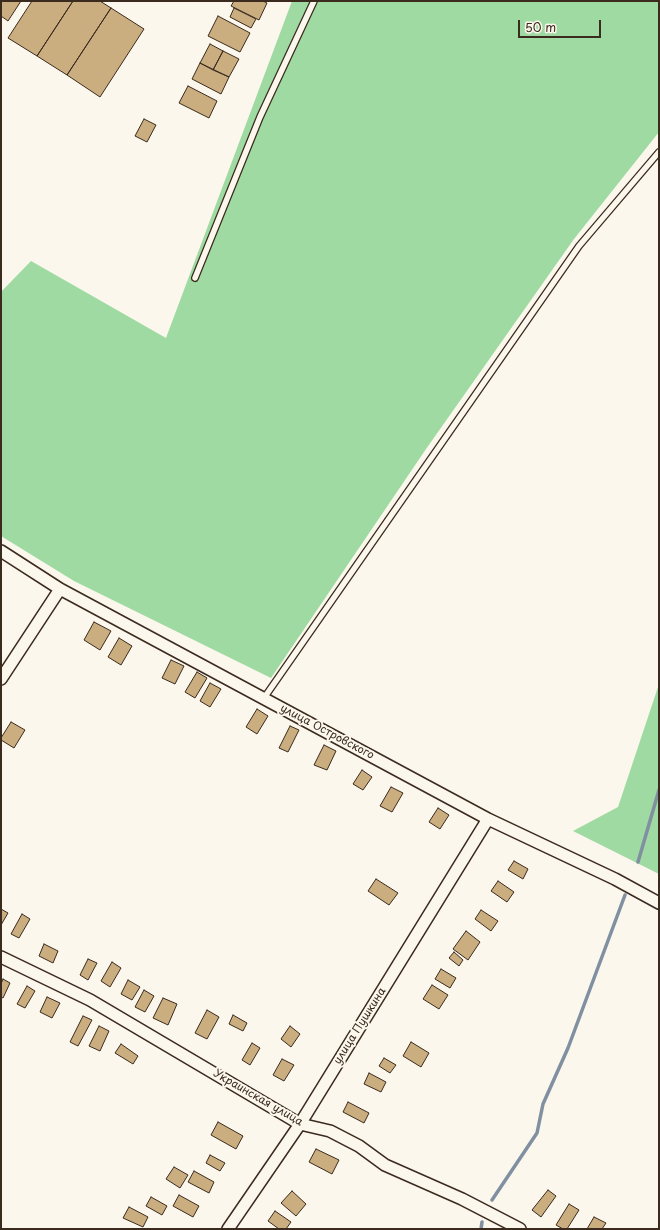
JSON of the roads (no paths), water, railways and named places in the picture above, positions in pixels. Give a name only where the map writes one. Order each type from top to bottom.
[{"type":"street","name":"улица Островского","points":[[1,551],[60,589],[488,819],[615,879],[659,903]]},
{"type":"street","points":[[1,679],[60,589]]},
{"type":"street","name":"улица Пушкина","points":[[228,1229],[300,1124],[488,819]]},
{"type":"street","name":"Украинская улица","points":[[1,957],[90,1000],[300,1124],[330,1131],[359,1146],[384,1164],[462,1199],[520,1229]]},
{"type":"lane","points":[[195,278],[260,117],[314,1]]},
{"type":"lane","points":[[264,698],[579,246],[659,152]]},
{"type":"waterway","points":[[638,862],[659,790]]},
{"type":"waterway","points":[[492,1200],[537,1133],[543,1104],[568,1048],[625,895]]},
{"type":"waterway","points":[[481,1229],[482,1222]]}]
